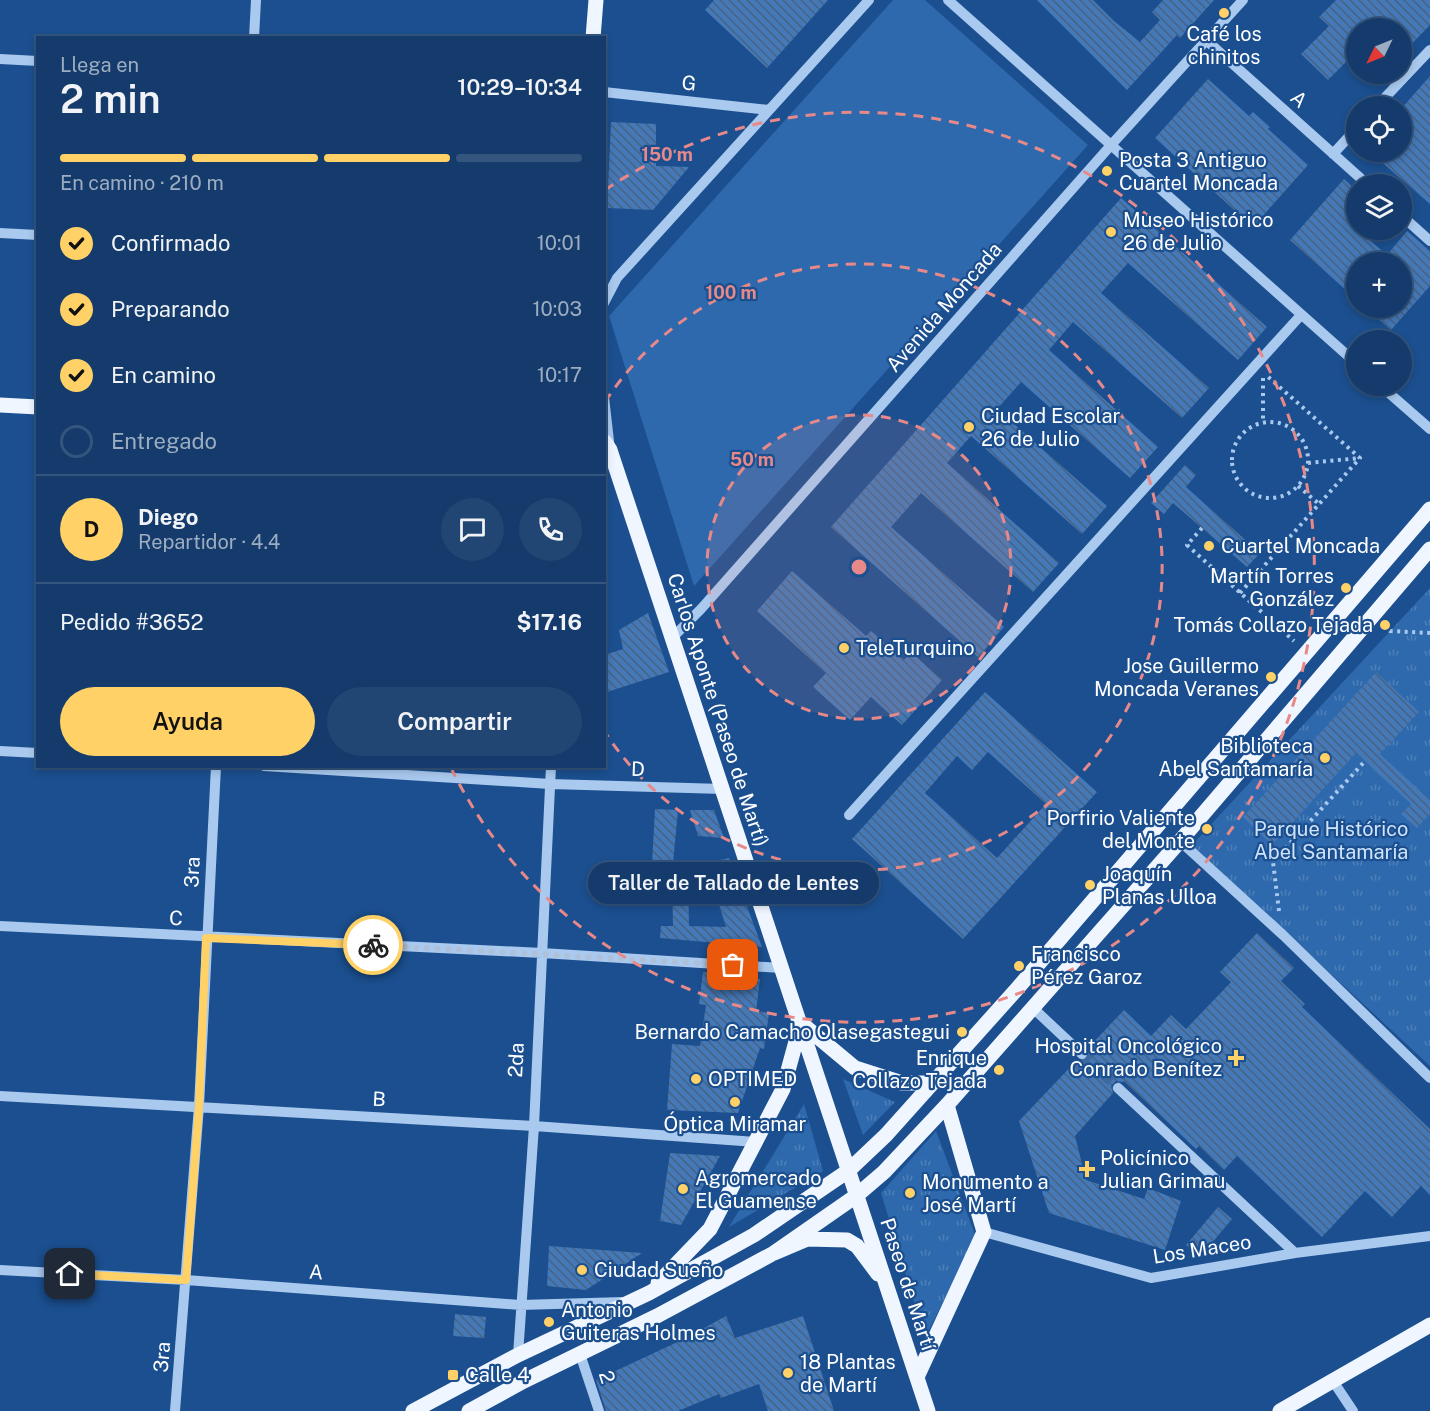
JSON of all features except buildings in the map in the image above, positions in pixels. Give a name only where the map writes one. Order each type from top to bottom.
[{"type":"main road","points":[[593,36],[596,0]]},
{"type":"main road","points":[[0,405],[36,407]]},
{"type":"main road","name":"Carlos Aponte (Paseo de Martí)","points":[[606,447],[723,789],[848,1171]]},
{"type":"main road","points":[[413,1411],[518,1354],[648,1293],[754,1235],[848,1171],[886,1135],[1016,990],[1430,509]]},
{"type":"main road","points":[[469,1411],[657,1316],[774,1252],[856,1196],[884,1172],[1180,841],[1430,549]]},
{"type":"main road","points":[[648,1293],[710,1229],[783,1089],[801,1023],[855,1068],[902,1083],[931,1083]]},
{"type":"main road","points":[[917,1377],[984,1232],[947,1104]]},
{"type":"main road","name":"Paseo de Martí","points":[[848,1171],[928,1411]]},
{"type":"main road","points":[[774,1252],[807,1239],[847,1240],[857,1246],[886,1286]]},
{"type":"main road","points":[[1280,1411],[1430,1325]]},
{"type":"street","points":[[254,36],[256,0]]},
{"type":"street","points":[[606,299],[617,278],[869,0]]},
{"type":"street","points":[[948,0],[1346,354]]},
{"type":"street","name":"Avenida Moncada","points":[[672,638],[709,601],[1112,144],[1243,0]]},
{"type":"street","name":"A","points":[[1206,40],[1356,174]]},
{"type":"street","points":[[1386,96],[1430,50]]},
{"type":"street","points":[[0,59],[36,61]]},
{"type":"street","name":"G","points":[[606,92],[770,110]]},
{"type":"street","points":[[1333,154],[1346,140]]},
{"type":"street","points":[[1412,225],[1430,241]]},
{"type":"street","points":[[0,233],[36,234]]},
{"type":"street","points":[[606,275],[617,278]]},
{"type":"street","points":[[849,815],[1301,315]]},
{"type":"street","points":[[1394,396],[1428,423]]},
{"type":"street","points":[[0,751],[36,753]]},
{"type":"street","name":"3ra","points":[[175,1411],[199,1106],[216,768]]},
{"type":"street","name":"D","points":[[296,768],[550,784],[723,789]]},
{"type":"street","name":"2da","points":[[518,1354],[534,1126],[551,768]]},
{"type":"street","points":[[1180,841],[1283,935],[1430,1078]]},
{"type":"street","name":"C","points":[[0,926],[542,953],[781,968]]},
{"type":"street","points":[[1033,1008],[1082,1054]]},
{"type":"street","points":[[1118,1088],[1295,1252]]},
{"type":"street","name":"B","points":[[0,1096],[534,1126],[756,1142]]},
{"type":"street","name":"Los Maceo","points":[[984,1232],[1150,1278],[1295,1252],[1430,1236]]},
{"type":"street","name":"A","points":[[0,1270],[186,1280],[520,1305],[630,1302]]},
{"type":"street","name":"2","points":[[580,1354],[599,1411]]},
{"type":"street","points":[[1333,1381],[1353,1411]]},
{"type":"path","points":[[1263,422],[1263,372],[1360,458]]},
{"type":"path","points":[[1263,422],[1286,425],[1303,440],[1307,451],[1308,462],[1303,479],[1288,493],[1277,497],[1264,498],[1253,494],[1236,478],[1232,466],[1231,454],[1235,442],[1242,433],[1263,422]]},
{"type":"path","points":[[1308,462],[1360,458]]},
{"type":"path","points":[[1240,593],[1360,458]]},
{"type":"path","points":[[1298,486],[1319,504]]},
{"type":"path","points":[[1202,528],[1187,545],[1306,652]]},
{"type":"path","points":[[1374,614],[1390,631],[1430,633]]},
{"type":"path","points":[[1283,935],[1273,862],[1365,761]]},
{"type":"green space","points":[[893,0],[925,0],[1088,145],[694,586],[609,316]]},
{"type":"green space","name":"Parque Histórico Abel Santamaría","points":[[1430,588],[1430,1066],[1192,845]]},
{"type":"green space","points":[[843,1079],[895,1102],[863,1135]]},
{"type":"green space","points":[[804,1104],[823,1171],[729,1227]]},
{"type":"green space","points":[[936,1131],[976,1237],[925,1338],[881,1193]]},
{"type":"tunnel","points":[[1082,1054],[1118,1088]]},
{"type":"way so far","points":[[373,945],[733,965]]},
{"type":"place","name":"Café los chinitos","points":[[1224,13]]},
{"type":"place","name":"Posta 3 Antiguo Cuartel Moncada","points":[[1107,171]]},
{"type":"place","name":"Museo Histórico 26 de Julio","points":[[1111,232]]},
{"type":"place","name":"Ciudad Escolar 26 de Julio","points":[[969,427]]},
{"type":"place","name":"Cuartel Moncada","points":[[1209,546]]},
{"type":"place","name":"Martín Torres González","points":[[1346,588]]},
{"type":"place","name":"Tomás Collazo Tejada","points":[[1385,625]]},
{"type":"place","name":"TeleTurquino","points":[[844,648]]},
{"type":"place","name":"Jose Guillermo Moncada Veranes","points":[[1271,677]]},
{"type":"place","name":"Biblioteca Abel Santamaría","points":[[1325,758]]},
{"type":"place","name":"Porfirio Valiente del Monte","points":[[1207,829]]},
{"type":"place","name":"Joaquín Planas Ulloa","points":[[1090,885]]},
{"type":"place","name":"Taller de Tallado de Lentes","points":[[733,965]]},
{"type":"place","name":"Francisco Pérez Garoz","points":[[1019,966]]},
{"type":"place","name":"Bernardo Camacho Olasegastegui","points":[[962,1032]]},
{"type":"place","name":"Hospital Oncológico Conrado Benítez","points":[[1236,1058]]},
{"type":"place","name":"Enrique Collazo Tejada","points":[[999,1070]]},
{"type":"place","name":"OPTIMED","points":[[696,1079]]},
{"type":"place","name":"Óptica Miramar","points":[[735,1102]]},
{"type":"place","name":"Policínico Julian Grimau","points":[[1087,1169]]},
{"type":"place","name":"Agromercado El Guamense","points":[[683,1189]]},
{"type":"place","name":"Monumento a José Martí","points":[[910,1193]]},
{"type":"place","name":"Ciudad Sueño","points":[[582,1270]]},
{"type":"place","name":"Antonio Guiteras Holmes","points":[[549,1322]]},
{"type":"place","name":"18 Plantas de Martí","points":[[788,1373]]},
{"type":"place","name":"Calle 4","points":[[453,1375]]},
{"type":"route","points":[[70,1274],[186,1280],[199,1106],[206,938],[373,945]]}]
